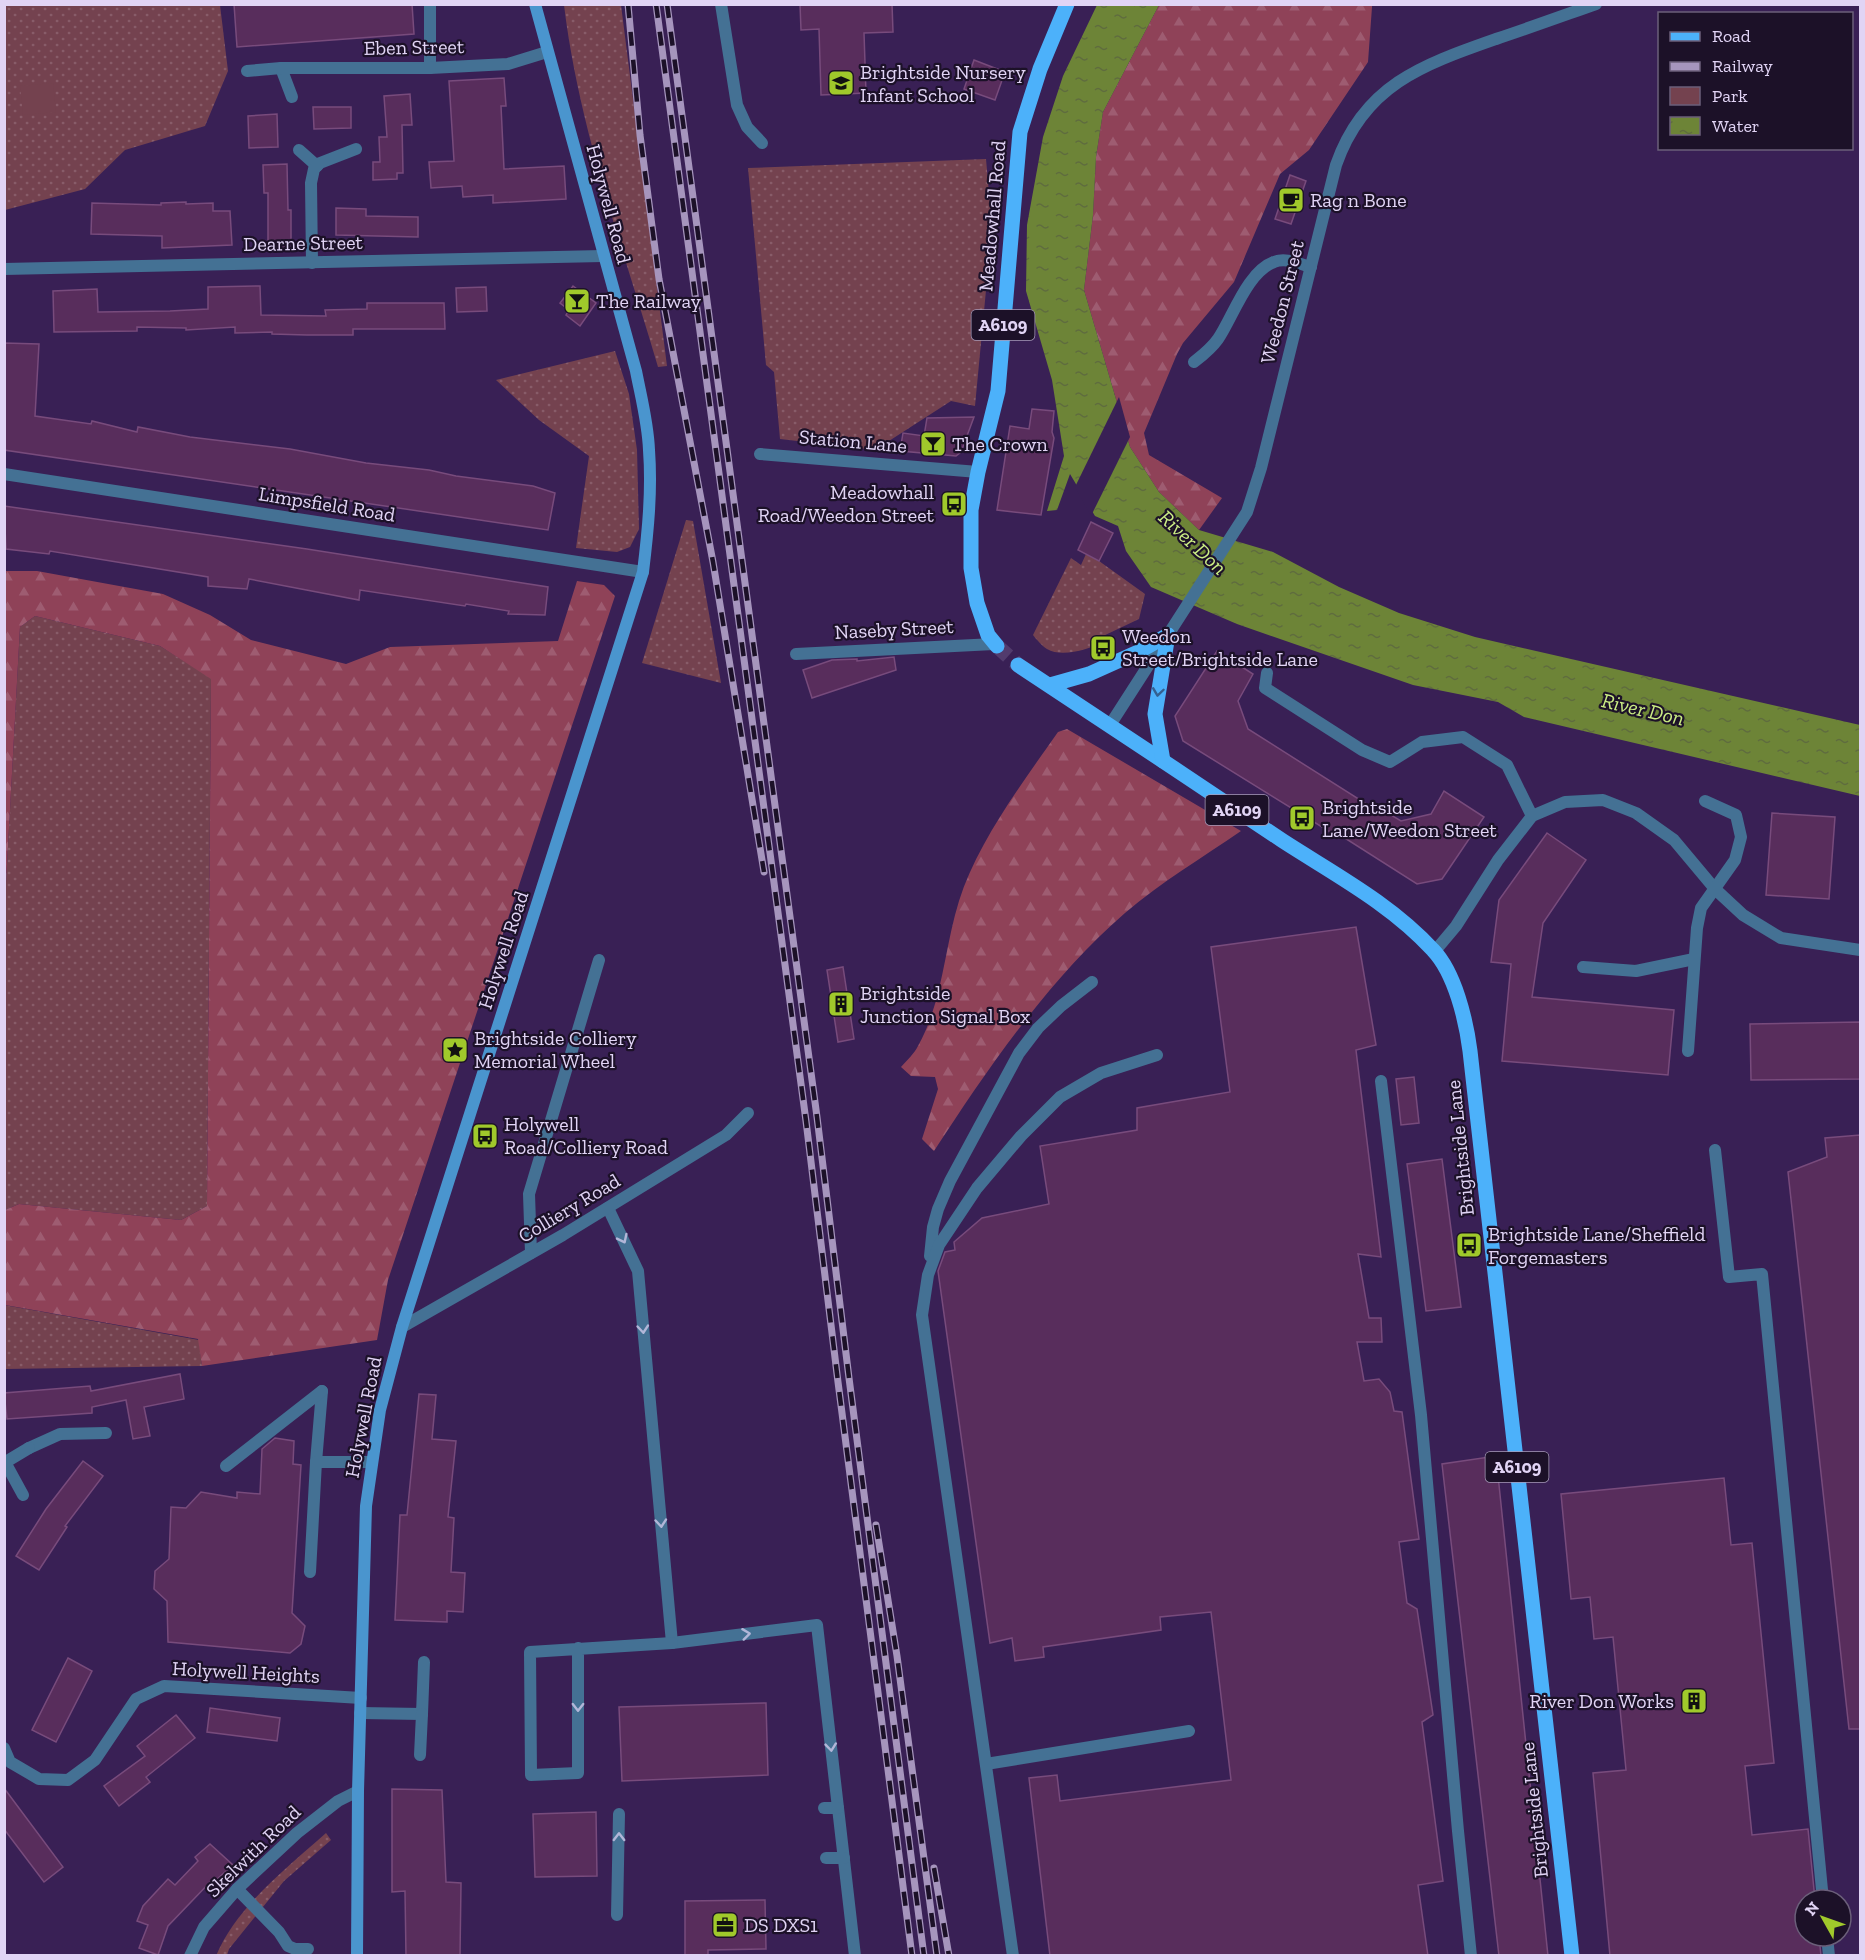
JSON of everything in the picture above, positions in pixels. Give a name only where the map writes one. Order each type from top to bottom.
[{"type":"main road","name":"Holywell Road","points":[[357,1956],[358,1791],[366,1506],[380,1410],[402,1327],[643,572],[649,527],[649,450],[645,411],[535,4]]},
{"type":"main road","name":"Meadowhall Road","points":[[996,645],[981,620],[971,568],[971,510],[998,391],[1020,132],[1040,69],[1067,4]]},
{"type":"main road","points":[[1050,686],[1089,674],[1168,635]]},
{"type":"main road","points":[[1163,761],[1155,714],[1168,635]]},
{"type":"main road","name":"A6109","points":[[1018,665],[1110,725]]},
{"type":"main road","name":"Brightside Lane","points":[[1110,725],[1371,897],[1435,951],[1452,982],[1467,1033],[1572,1956]]},
{"type":"street","points":[[430,4],[430,68]]},
{"type":"street","points":[[721,4],[737,105],[747,127],[762,143]]},
{"type":"street","name":"Weedon Street","points":[[1110,725],[1247,512],[1261,468],[1336,165],[1342,146],[1353,126],[1371,105],[1396,83],[1420,67],[1596,4]]},
{"type":"street","name":"Eben Street","points":[[247,71],[430,68],[508,64],[547,52]]},
{"type":"street","points":[[281,69],[292,97]]},
{"type":"street","points":[[312,263],[311,183],[316,166],[356,149]]},
{"type":"street","points":[[299,150],[316,166]]},
{"type":"street","name":"Dearne Street","points":[[4,269],[603,256]]},
{"type":"street","points":[[1194,362],[1218,339],[1239,300],[1254,278],[1265,267],[1276,261],[1286,260],[1311,267]]},
{"type":"street","name":"Station Lane","points":[[760,454],[978,472]]},
{"type":"street","name":"Limpsfield Road","points":[[4,474],[643,572]]},
{"type":"street","name":"Naseby Street","points":[[796,654],[996,645]]},
{"type":"street","points":[[1267,673],[1265,688],[1362,750],[1390,762],[1422,742],[1463,737],[1507,765],[1532,816]]},
{"type":"street","points":[[1435,951],[1456,926],[1498,860],[1532,816],[1565,802],[1603,800],[1636,813],[1674,840],[1715,889],[1743,915],[1781,938],[1860,950],[1860,945]]},
{"type":"street","points":[[1688,1052],[1694,959],[1701,908],[1735,860],[1741,837],[1736,814],[1705,801]]},
{"type":"street","points":[[1583,967],[1636,971],[1694,959]]},
{"type":"street","points":[[531,1253],[529,1194],[599,960]]},
{"type":"street","points":[[1013,1956],[922,1315],[933,1227],[950,1181],[1019,1053],[1038,1028],[1061,1006],[1092,982]]},
{"type":"street","points":[[928,1275],[939,1245],[977,1188],[1021,1136],[1060,1097],[1101,1073],[1157,1055]]},
{"type":"street","points":[[1381,1081],[1421,1415],[1471,1956]]},
{"type":"street","name":"Colliery Road","points":[[402,1327],[608,1208],[726,1135],[748,1113]]},
{"type":"street","points":[[1715,1150],[1729,1277],[1762,1274],[1822,1888]]},
{"type":"street","points":[[608,1208],[638,1270],[672,1643]]},
{"type":"street","points":[[226,1466],[321,1391],[310,1572]]},
{"type":"street","points":[[23,1495],[5,1463],[29,1448],[60,1434],[106,1433]]},
{"type":"street","points":[[316,1462],[371,1462]]},
{"type":"street","points":[[578,1648],[578,1773],[531,1775],[530,1652],[578,1648],[672,1643],[817,1625],[855,1956]]},
{"type":"street","points":[[420,1755],[424,1662]]},
{"type":"street","name":"Holywell Heights","points":[[4,1749],[10,1762],[39,1779],[68,1780],[95,1760],[136,1699],[164,1686],[361,1698]]},
{"type":"street","points":[[360,1713],[422,1714]]},
{"type":"street","points":[[986,1764],[1189,1731]]},
{"type":"street","name":"Skelwith Road","points":[[190,1956],[204,1927],[237,1889],[297,1833],[338,1801],[358,1791]]},
{"type":"street","points":[[824,1808],[838,1808]]},
{"type":"street","points":[[617,1915],[619,1814]]},
{"type":"street","points":[[826,1858],[844,1857]]},
{"type":"street","points":[[237,1889],[279,1932],[288,1946],[308,1949]]},
{"type":"green space","points":[[4,5],[220,5],[228,71],[205,126],[125,150],[85,189],[5,210]]},
{"type":"green space","points":[[564,5],[621,5],[667,366],[658,367],[591,143],[571,51]]},
{"type":"green space","points":[[1159,5],[1372,5],[1368,62],[1309,150],[1280,174],[1234,282],[1183,343],[1144,433],[1149,455],[1222,498],[1199,530],[1159,492],[1130,447],[1084,290],[1093,215],[1096,157],[1103,112]]},
{"type":"green space","points":[[53,83],[56,112],[23,115],[20,86]]},
{"type":"green space","points":[[986,159],[992,227],[975,406],[951,401],[875,450],[780,439],[774,372],[766,365],[748,168]]},
{"type":"green space","points":[[615,351],[629,394],[637,450],[639,529],[630,547],[617,552],[576,548],[589,456],[539,420],[496,380]]},
{"type":"green space","points":[[686,520],[693,521],[721,683],[642,663]]},
{"type":"green space","points":[[1086,554],[1145,594],[1139,619],[1101,637],[1104,642],[1098,645],[1076,652],[1053,652],[1043,646],[1033,635],[1071,558],[1081,565]]},
{"type":"green space","points":[[5,571],[37,571],[163,594],[210,615],[251,640],[346,664],[390,647],[558,641],[577,581],[604,585],[615,596],[388,1280],[377,1340],[202,1366],[198,1339],[5,1305],[5,1210],[19,1204],[181,1220],[207,1206],[211,679],[160,646],[35,616],[20,627],[5,901]]},
{"type":"green space","points":[[35,616],[160,646],[211,678],[207,1206],[181,1220],[19,1204],[5,1210],[5,901],[20,627]]},
{"type":"green space","points":[[1067,729],[1241,831],[1167,881],[1125,913],[1070,967],[998,1056],[934,1151],[922,1139],[938,1089],[935,1077],[911,1076],[901,1067],[916,1049],[933,1011],[959,901],[977,857],[1002,813],[1030,771],[1058,732]]},
{"type":"green space","points":[[4,1305],[199,1340],[202,1366],[5,1369]]},
{"type":"green space","points":[[326,1833],[331,1840],[284,1881],[229,1949],[227,1955],[216,1956],[236,1921],[249,1905],[279,1874]]},
{"type":"water","name":"River Don","points":[[1097,5],[1159,5],[1103,112],[1096,157],[1093,215],[1084,290],[1130,447],[1159,492],[1199,530],[1273,552],[1339,587],[1399,613],[1475,637],[1860,725],[1860,796],[1524,717],[1498,702],[1413,685],[1237,624],[1151,587],[1126,551],[1118,526],[1095,516],[1070,474],[1057,510],[1047,511],[1064,456],[1052,380],[1026,291],[1027,225],[1043,137],[1063,76]]},
{"type":"pier","points":[[1119,397],[1130,437],[1091,516],[1075,487]]},
{"type":"building","points":[[234,4],[412,4],[414,34],[237,47]]},
{"type":"building","points":[[800,4],[892,4],[893,32],[864,33],[866,93],[821,95],[819,29],[801,30]]},
{"type":"building","points":[[974,60],[1005,72],[995,100],[964,89]]},
{"type":"building","points":[[504,78],[506,106],[501,106],[504,169],[564,166],[566,199],[493,203],[493,195],[463,197],[462,186],[431,188],[429,162],[454,161],[449,81]]},
{"type":"building","points":[[410,94],[412,125],[402,125],[403,173],[397,173],[397,179],[373,180],[373,162],[380,162],[379,137],[387,137],[384,96]]},
{"type":"building","points":[[313,107],[351,107],[351,128],[314,129]]},
{"type":"building","points":[[277,114],[278,147],[249,148],[248,116]]},
{"type":"building","points":[[287,164],[291,247],[268,247],[268,193],[264,193],[263,165]]},
{"type":"building","name":"Rag n Bone","points":[[1290,175],[1306,181],[1291,224],[1275,219]]},
{"type":"building","points":[[186,202],[186,204],[213,203],[213,211],[230,211],[232,245],[162,248],[162,236],[91,234],[92,203],[161,205],[161,203]]},
{"type":"building","points":[[336,208],[366,209],[366,216],[418,217],[418,237],[336,235]]},
{"type":"building","points":[[260,286],[261,315],[326,316],[325,310],[367,309],[367,303],[444,303],[445,329],[353,329],[353,335],[235,333],[235,327],[186,330],[186,328],[137,327],[137,331],[54,332],[53,291],[97,289],[98,312],[170,311],[208,309],[208,287]]},
{"type":"building","name":"The Railway","points":[[573,286],[596,303],[580,326],[566,315],[569,310],[560,303]]},
{"type":"building","points":[[486,287],[487,311],[457,312],[456,288]]},
{"type":"building","points":[[4,343],[39,344],[35,416],[91,424],[92,421],[137,432],[138,427],[190,437],[290,449],[366,463],[533,486],[555,493],[548,530],[4,450]]},
{"type":"building","points":[[1032,409],[1054,411],[1052,432],[1054,438],[1041,515],[997,510],[1010,426],[1029,429]]},
{"type":"building","name":"The Crown","points":[[974,417],[961,452],[956,456],[900,451],[903,433],[924,436],[927,418]]},
{"type":"building","points":[[4,506],[307,549],[548,587],[545,615],[508,614],[509,611],[360,590],[359,600],[249,579],[247,589],[208,586],[208,577],[50,551],[49,554],[6,549]]},
{"type":"building","points":[[1091,522],[1113,533],[1099,561],[1078,550]]},
{"type":"building","points":[[1217,651],[1253,674],[1238,701],[1248,729],[1379,812],[1381,809],[1401,821],[1431,814],[1444,791],[1484,817],[1442,879],[1417,884],[1337,833],[1335,835],[1183,741],[1175,716]]},
{"type":"building","points":[[894,657],[896,670],[812,698],[803,670],[832,660],[857,659],[857,661]]},
{"type":"building","points":[[1772,813],[1835,817],[1829,899],[1766,895]]},
{"type":"building","points":[[1547,833],[1586,860],[1543,923],[1532,997],[1674,1010],[1668,1075],[1502,1061],[1511,964],[1491,962],[1499,900]]},
{"type":"building","points":[[1356,927],[1376,1045],[1356,1050],[1381,1257],[1358,1254],[1369,1318],[1381,1318],[1382,1342],[1357,1342],[1364,1381],[1379,1379],[1390,1392],[1394,1411],[1402,1412],[1419,1539],[1399,1542],[1407,1603],[1417,1609],[1433,1715],[1422,1722],[1443,1881],[1418,1885],[1428,1956],[1050,1956],[1029,1778],[1057,1775],[1060,1801],[1231,1780],[1211,1612],[1160,1617],[1161,1630],[1043,1647],[1044,1657],[1015,1661],[1012,1638],[990,1643],[938,1271],[945,1252],[955,1250],[954,1242],[982,1218],[1049,1204],[1040,1146],[1137,1130],[1137,1108],[1230,1092],[1211,947]]},
{"type":"building","name":"Brightside Junction Signal Box","points":[[843,967],[854,1039],[838,1042],[827,970]]},
{"type":"building","points":[[1860,1022],[1860,1079],[1751,1080],[1750,1024]]},
{"type":"building","points":[[1414,1077],[1419,1123],[1401,1125],[1396,1079]]},
{"type":"building","points":[[1860,1135],[1860,1729],[1849,1729],[1788,1172],[1827,1157],[1825,1138]]},
{"type":"building","points":[[1442,1159],[1461,1307],[1426,1311],[1407,1164]]},
{"type":"building","points":[[180,1374],[184,1399],[144,1407],[150,1436],[133,1439],[126,1400],[92,1407],[92,1413],[7,1419],[4,1393],[90,1386],[91,1391]]},
{"type":"building","points":[[419,1394],[436,1395],[432,1439],[456,1441],[448,1517],[454,1518],[451,1572],[465,1573],[463,1612],[447,1611],[447,1622],[395,1620],[400,1515],[407,1515]]},
{"type":"building","points":[[275,1438],[294,1441],[293,1464],[301,1465],[292,1613],[305,1626],[301,1644],[290,1653],[168,1642],[167,1601],[154,1589],[155,1571],[169,1559],[171,1507],[186,1508],[201,1492],[237,1498],[237,1492],[260,1494],[262,1449]]},
{"type":"building","name":"River Don Works","points":[[1496,1456],[1548,1956],[1499,1956],[1442,1464]]},
{"type":"building","points":[[83,1461],[103,1476],[65,1526],[67,1527],[39,1570],[16,1556],[46,1509]]},
{"type":"building","name":"River Don Works","points":[[1724,1478],[1731,1545],[1752,1543],[1774,1763],[1745,1766],[1752,1835],[1808,1829],[1814,1888],[1793,1888],[1793,1948],[1820,1948],[1821,1956],[1610,1956],[1593,1773],[1626,1770],[1613,1637],[1594,1639],[1590,1597],[1571,1599],[1561,1494]]},
{"type":"building","points":[[68,1658],[92,1671],[56,1742],[32,1730]]},
{"type":"building","points":[[766,1703],[768,1775],[622,1781],[619,1707]]},
{"type":"building","points":[[210,1708],[280,1718],[277,1741],[207,1732]]},
{"type":"building","points":[[176,1715],[195,1738],[146,1777],[150,1782],[119,1806],[104,1786],[145,1756],[137,1746]]},
{"type":"building","points":[[4,1788],[63,1867],[44,1882],[4,1829]]},
{"type":"building","points":[[392,1789],[442,1790],[446,1882],[461,1883],[460,1956],[406,1956],[405,1891],[392,1892]]},
{"type":"building","points":[[596,1812],[597,1876],[535,1877],[533,1814]]},
{"type":"building","points":[[210,1844],[233,1865],[216,1880],[214,1878],[168,1926],[158,1955],[139,1948],[148,1925],[137,1921],[143,1906],[168,1879],[175,1885],[198,1861],[195,1857]]},
{"type":"building","name":"DS DXS1","points":[[765,1900],[766,1949],[708,1950],[708,1956],[685,1956],[685,1901]]},
{"type":"tunnel","points":[[997,646],[1018,665]]},
{"type":"railway","points":[[628,4],[640,135],[659,279],[713,562],[764,872]]},
{"type":"railway","points":[[656,4],[806,1121],[912,1956]]},
{"type":"railway","points":[[667,4],[817,1117],[924,1956]]},
{"type":"railway","points":[[876,1525],[897,1656],[937,1956]]},
{"type":"railway","points":[[934,1868],[949,1956]]},
{"type":"place","name":"Brightside Nursery Infant School","points":[[841,83]]},
{"type":"place","name":"Rag n Bone","points":[[1291,200]]},
{"type":"place","name":"The Railway","points":[[577,301]]},
{"type":"place","name":"The Crown","points":[[933,444]]},
{"type":"place","name":"Meadowhall Road/Weedon Street","points":[[954,504]]},
{"type":"place","name":"Weedon Street/Brightside Lane","points":[[1103,648]]},
{"type":"place","name":"Brightside Lane/Weedon Street","points":[[1302,818]]},
{"type":"place","name":"Brightside Junction Signal Box","points":[[841,1004]]},
{"type":"place","name":"Brightside Colliery Memorial Wheel","points":[[455,1050]]},
{"type":"place","name":"Holywell Road/Colliery Road","points":[[485,1136]]},
{"type":"place","name":"Brightside Lane/Sheffield Forgemasters","points":[[1469,1245]]},
{"type":"place","name":"River Don Works","points":[[1694,1701]]},
{"type":"place","name":"DS DXS1","points":[[725,1925]]}]
